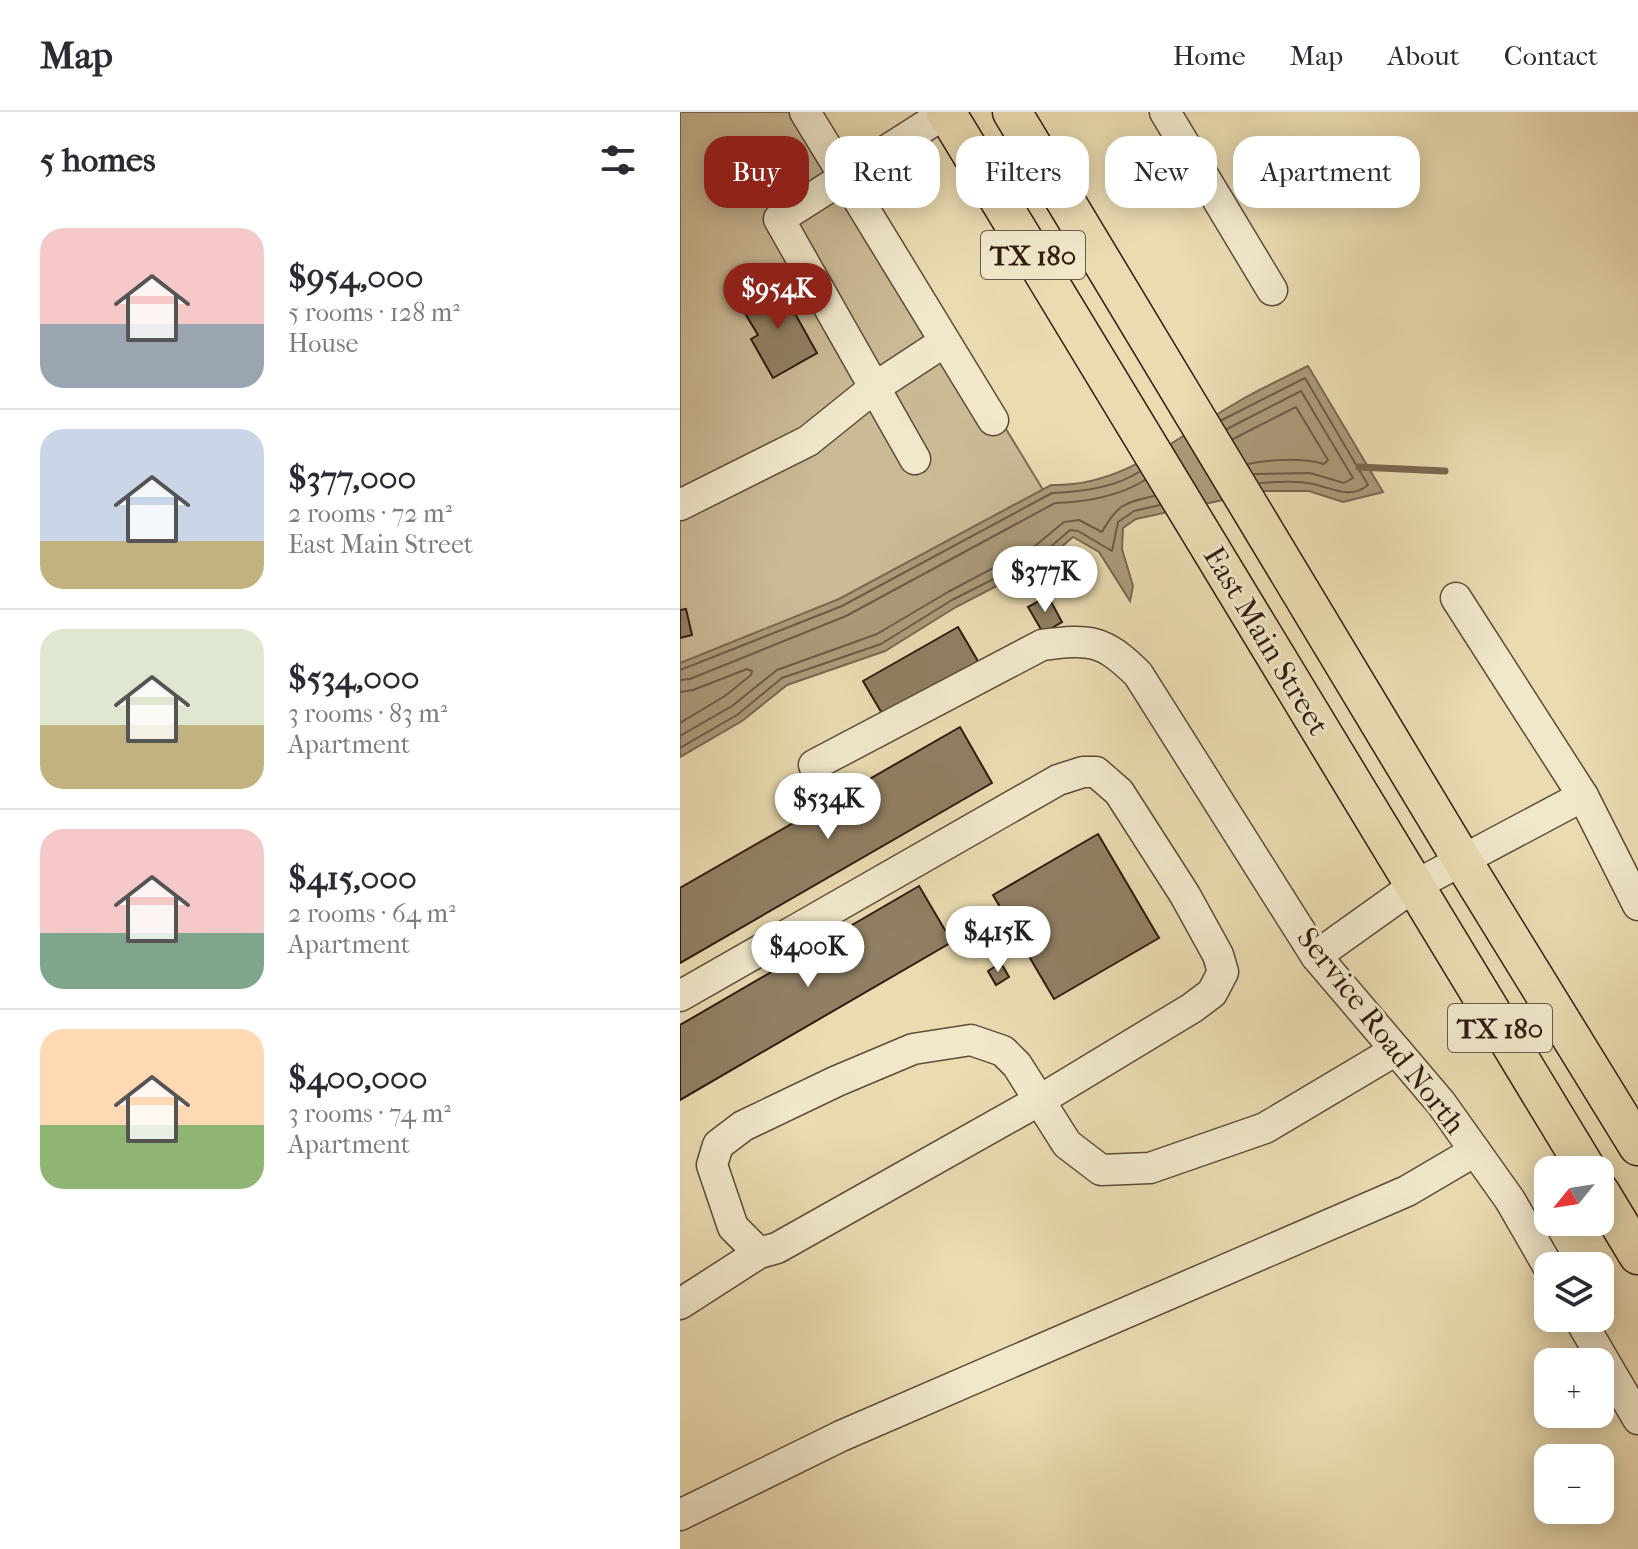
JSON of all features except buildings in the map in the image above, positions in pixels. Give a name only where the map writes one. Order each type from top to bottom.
[{"type":"main road","name":"East Main Street","points":[[946,112],[1578,1156]]},
{"type":"main road","name":"East Main Street","points":[[1012,112],[1462,860],[1638,1146]]},
{"type":"main road","points":[[1614,1215],[1638,1255]]},
{"type":"lane","points":[[805,112],[825,145]]},
{"type":"lane","points":[[908,136],[946,112]]},
{"type":"lane","points":[[1165,112],[1272,290]]},
{"type":"lane","points":[[825,189],[779,219],[915,459]]},
{"type":"lane","points":[[863,208],[993,420]]},
{"type":"lane","points":[[680,505],[808,441],[874,388],[944,342]]},
{"type":"lane","points":[[1456,598],[1583,796],[1638,905]]},
{"type":"lane","name":"Service Road North","points":[[814,765],[1042,645],[1071,641],[1098,643],[1116,653],[1138,674],[1316,956],[1441,1103],[1510,1200],[1540,1252]]},
{"type":"lane","points":[[680,996],[1058,780],[1083,772],[1096,772],[1119,792],[1177,882],[1218,955],[1223,972],[1212,993],[1192,1008],[1040,1100],[777,1248],[759,1253],[680,1304]]},
{"type":"lane","points":[[1316,956],[1414,886],[1583,796]]},
{"type":"lane","points":[[759,1253],[733,1227],[712,1165],[718,1145],[743,1126],[913,1049],[971,1040],[1003,1051],[1017,1065],[1067,1144],[1101,1170],[1150,1168],[1265,1128],[1396,1050]]},
{"type":"lane","points":[[680,1515],[841,1436],[1407,1191],[1475,1151]]},
{"type":"lane","points":[[1587,1332],[1638,1419]]},
{"type":"shaded area","points":[[680,112],[813,112],[828,136],[825,136],[825,208],[871,208],[1062,521],[680,738]]},
{"type":"water","points":[[1308,366],[1383,492],[1343,502],[1309,491],[1264,491],[1136,519],[1123,528],[1122,549],[1133,586],[1130,601],[1099,552],[1073,537],[1045,561],[956,607],[885,651],[787,685],[742,721],[680,757],[680,663],[839,599],[1051,485],[1103,478],[1126,469],[1245,398]]},
{"type":"waterway","points":[[1359,467],[1445,471]]}]
